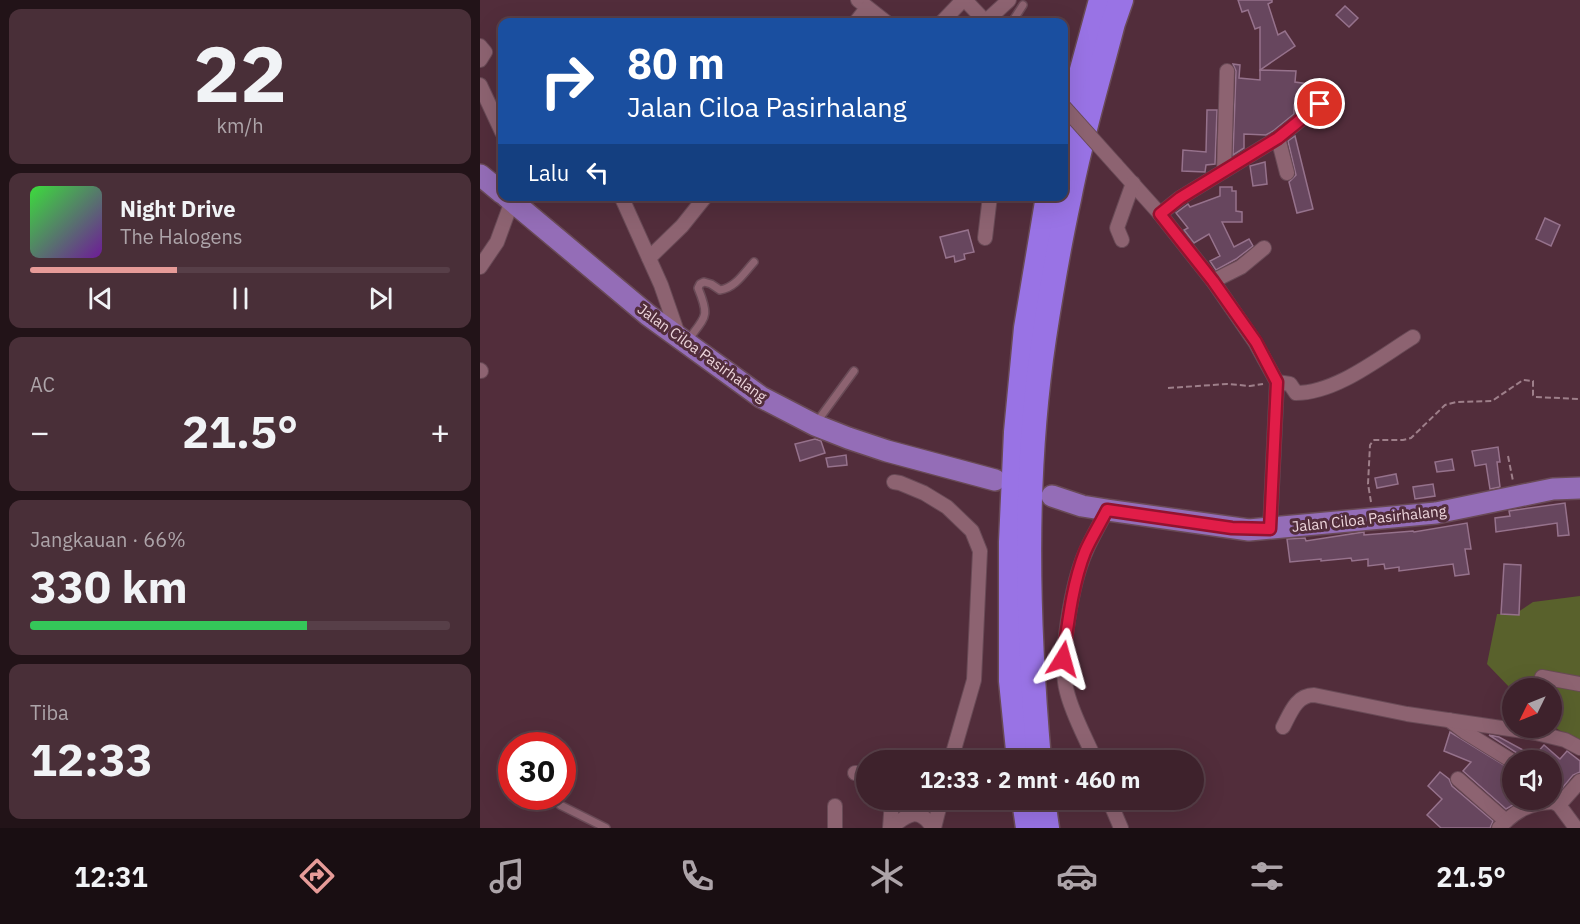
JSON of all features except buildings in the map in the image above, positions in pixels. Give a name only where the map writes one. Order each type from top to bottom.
[{"type":"highway","points":[[1068,121],[1101,0]]},
{"type":"highway","points":[[1038,750],[1032,676],[1030,547],[1033,440],[1044,340],[1069,198],[1113,23],[1121,0]]},
{"type":"highway","points":[[1018,750],[1011,681],[1011,542],[1015,443],[1026,328],[1047,201]]},
{"type":"highway","points":[[1025,810],[1028,828]]},
{"type":"highway","points":[[1044,810],[1047,828]]},
{"type":"main road","name":"Jalan Ciloa Pasirhalang","points":[[481,178],[498,189]]},
{"type":"main road","name":"Jalan Ciloa Pasirhalang","points":[[516,201],[648,315],[760,397],[815,425],[887,451],[995,480]]},
{"type":"main road","name":"Jalan Ciloa Pasirhalang","points":[[1052,496],[1083,506],[1107,510],[1232,528],[1270,529],[1436,513],[1553,489],[1580,488]]},
{"type":"street","points":[[946,18],[964,0],[981,18]]},
{"type":"street","points":[[989,18],[1009,0]]},
{"type":"street","points":[[857,18],[863,4],[881,18]]},
{"type":"street","points":[[480,46],[485,52],[480,60]]},
{"type":"street","points":[[1224,171],[1227,71]]},
{"type":"street","points":[[480,85],[498,123]]},
{"type":"street","points":[[1160,214],[1180,198],[1278,138],[1320,104]]},
{"type":"street","points":[[1068,111],[1160,214],[1213,281],[1256,342],[1277,382],[1270,529]]},
{"type":"street","points":[[1278,138],[1287,173]]},
{"type":"street","points":[[1122,240],[1117,228],[1133,183]]},
{"type":"street","points":[[480,267],[497,242],[516,201]]},
{"type":"street","points":[[623,201],[682,339]]},
{"type":"street","points":[[649,258],[682,226],[702,201]]},
{"type":"street","points":[[985,238],[989,201]]},
{"type":"street","points":[[1213,281],[1241,267],[1264,248]]},
{"type":"street","points":[[1277,382],[1290,384],[1296,393],[1307,393],[1329,387],[1413,337]]},
{"type":"street","points":[[894,482],[924,493],[947,507],[972,531],[980,551],[974,680],[954,750]]},
{"type":"street","points":[[1090,750],[1074,716],[1066,690],[1063,659],[1078,575],[1086,551],[1107,510]]},
{"type":"street","points":[[1542,677],[1580,684]]},
{"type":"street","points":[[1282,727],[1298,700],[1307,695],[1407,714],[1536,733],[1565,740],[1580,748]]},
{"type":"street","points":[[1449,719],[1465,732],[1502,755]]},
{"type":"street","points":[[1458,779],[1502,824],[1519,810]]},
{"type":"street","points":[[1562,795],[1580,781]]},
{"type":"street","points":[[835,807],[835,828]]},
{"type":"street","points":[[891,828],[892,810]]},
{"type":"street","points":[[934,828],[938,810]]},
{"type":"street","points":[[1113,810],[1121,828]]},
{"type":"street","points":[[1561,810],[1576,828]]},
{"type":"street","points":[[891,828],[904,816],[911,814],[922,816],[934,828]]},
{"type":"lane","points":[[1015,18],[1023,5]]},
{"type":"lane","points":[[682,339],[705,318],[706,307],[698,288],[700,284],[704,282],[725,290],[731,287],[754,262]]},
{"type":"lane","points":[[815,425],[854,370]]},
{"type":"lane","points":[[570,810],[606,828]]},
{"type":"path","points":[[1374,519],[1368,484],[1370,445],[1374,440],[1411,438],[1445,405],[1456,402],[1492,401],[1523,380],[1533,381],[1535,397],[1580,399]]},
{"type":"path","points":[[1168,388],[1227,384],[1250,386],[1277,382]]},
{"type":"path","points":[[1508,456],[1516,496]]},
{"type":"green space","points":[[1580,596],[1580,743],[1562,732],[1562,678],[1502,680],[1487,664],[1497,614],[1515,614],[1533,602]]},
{"type":"route","points":[[1063,659],[1078,575],[1086,551],[1107,510],[1249,530],[1270,529],[1277,382],[1256,342],[1213,281],[1160,214],[1180,198],[1208,183],[1278,138],[1320,104]]}]
